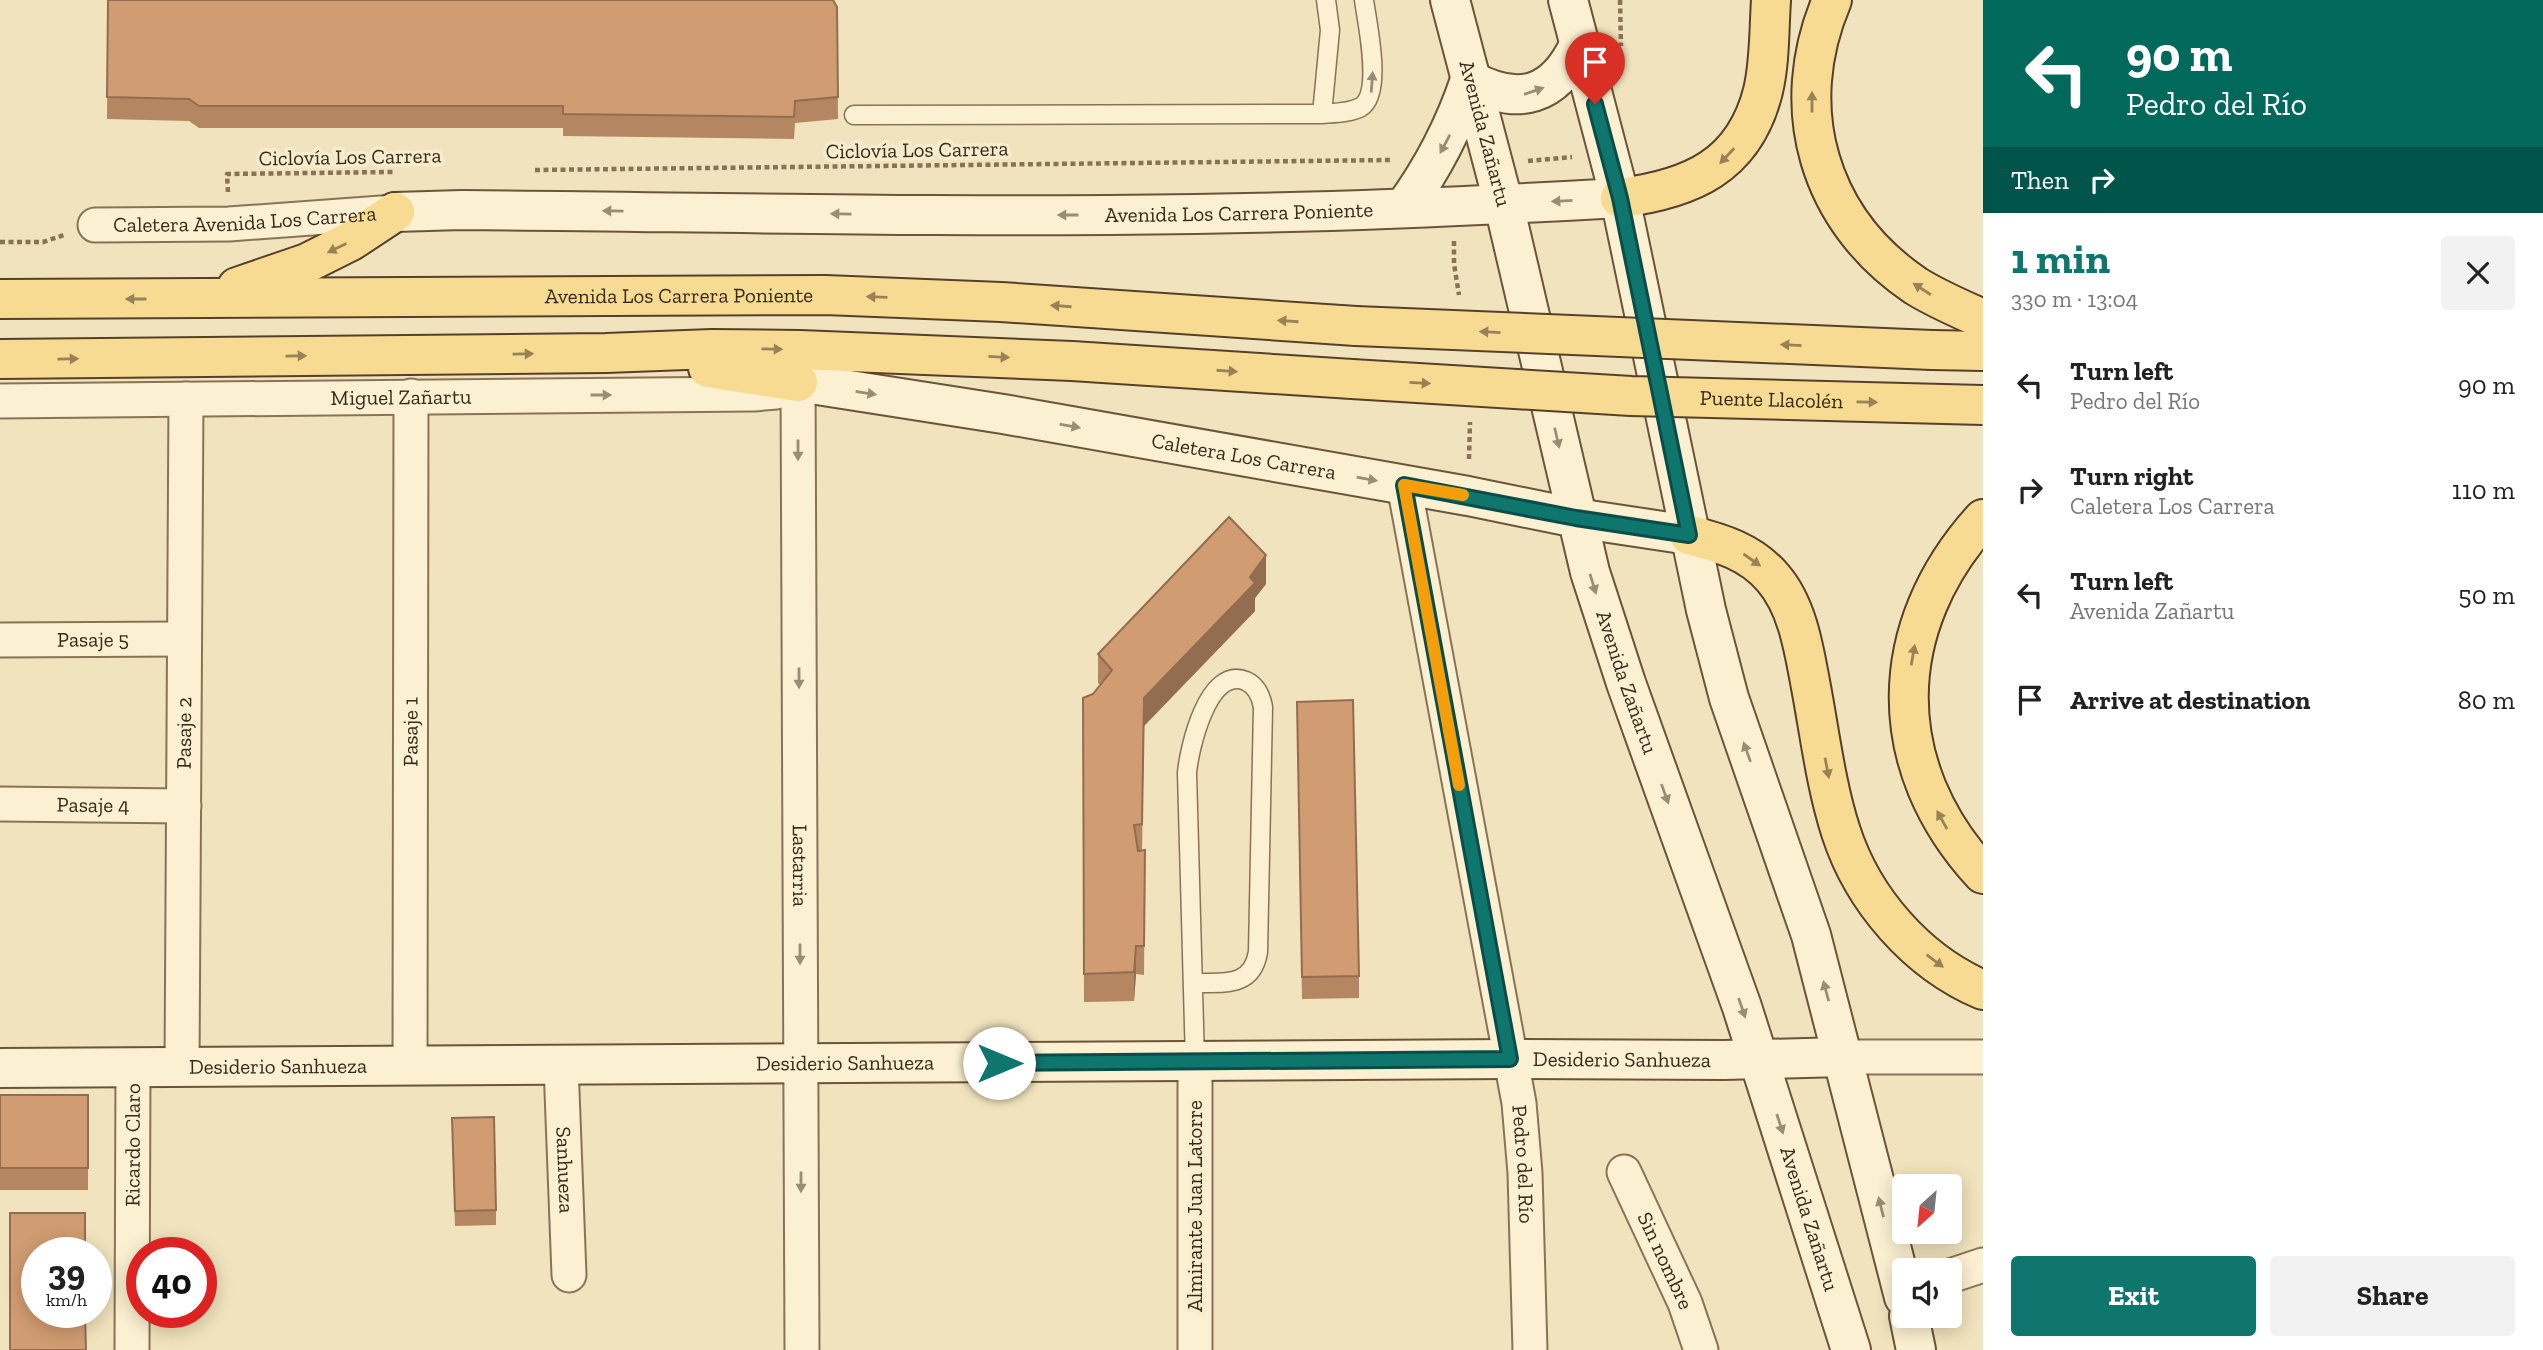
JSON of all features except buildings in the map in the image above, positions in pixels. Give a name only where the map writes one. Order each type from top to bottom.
[{"type":"main road","points":[[1620,198],[1666,191],[1686,184],[1719,165],[1736,147],[1749,126],[1763,89],[1771,0]]},
{"type":"main road","points":[[1832,0],[1820,36],[1813,70],[1811,104],[1819,159],[1827,184],[1850,224],[1886,263],[1933,296],[1983,319]]},
{"type":"main road","points":[[205,299],[307,263],[351,241],[395,212]]},
{"type":"main road","name":"Avenida Los Carrera Poniente","points":[[0,299],[825,295],[1001,302],[1356,326],[1842,348],[1983,351]]},
{"type":"main road","name":"Puente Llacolén","points":[[606,353],[712,349],[870,351],[1631,396],[1983,405]]},
{"type":"main road","points":[[0,359],[606,353],[798,382]]},
{"type":"main road","points":[[1983,519],[1947,564],[1922,618],[1910,672],[1910,723],[1914,749],[1930,798],[1945,827],[1983,874]]},
{"type":"main road","points":[[1689,535],[1714,541],[1755,560],[1774,579],[1792,612],[1805,657],[1834,808],[1842,834],[1864,882],[1898,929],[1919,950],[1947,970],[1983,990]]},
{"type":"street","name":"Avenida Zañartu","points":[[1450,0],[1504,205],[1576,518],[1606,626],[1759,1059],[1851,1350]]},
{"type":"street","points":[[1568,0],[1620,198],[1689,535],[1729,698],[1811,935],[1894,1258]]},
{"type":"street","points":[[1404,208],[1441,151],[1459,114],[1470,80],[1502,94],[1527,95],[1554,81],[1564,71],[1579,45]]},
{"type":"street","name":"Avenida Los Carrera Poniente","points":[[395,212],[462,210],[1007,216],[1197,214],[1504,205],[1620,198]]},
{"type":"street","name":"Caletera Avenida Los Carrera","points":[[95,225],[229,224],[395,212]]},
{"type":"street","name":"Caletera Los Carrera","points":[[798,382],[1003,414],[1576,518],[1689,535]]},
{"type":"street","name":"Miguel Zañartu","points":[[0,401],[754,394],[776,391],[798,382]]},
{"type":"street","name":"Lastarria","points":[[798,382],[802,1350]]},
{"type":"street","name":"Pasaje 1","points":[[410,1066],[411,396]]},
{"type":"street","name":"Pasaje 2","points":[[183,1067],[186,399]]},
{"type":"street","name":"Pedro del Río","points":[[1404,485],[1519,1103],[1525,1173],[1530,1350]]},
{"type":"street","name":"Pasaje 5","points":[[0,640],[184,639]]},
{"type":"street","name":"Pasaje 4","points":[[0,804],[184,806]]},
{"type":"street","name":"Desiderio Sanhueza","points":[[0,1068],[1983,1057]]},
{"type":"street","name":"Almirante Juan Latorre","points":[[1195,1062],[1195,1350]]},
{"type":"street","name":"Sanhueza","points":[[561,1065],[569,1275]]},
{"type":"street","name":"Ricardo Claro","points":[[132,1350],[133,1068]]},
{"type":"street","name":"Sin nombre","points":[[1624,1172],[1685,1303],[1701,1350]]},
{"type":"street","points":[[1962,1272],[1983,1265]]},
{"type":"street","points":[[1911,1328],[1916,1350]]},
{"type":"lane","points":[[1322,114],[1330,30],[1326,0]]},
{"type":"lane","points":[[854,115],[1345,112],[1362,107],[1371,95],[1373,79],[1364,0]]},
{"type":"lane","points":[[1193,983],[1240,980],[1253,968],[1258,952],[1263,708],[1258,692],[1244,680],[1226,682],[1210,701],[1195,728],[1189,757],[1193,983],[1195,1062]]},
{"type":"path","name":"Ciclovía Los Carrera","points":[[531,170],[1413,160],[1426,145],[1441,151]]},
{"type":"path","points":[[1492,163],[1608,155]]},
{"type":"path","name":"Ciclovía Los Carrera","points":[[229,224],[227,174],[407,172]]},
{"type":"path","points":[[0,242],[43,242],[95,225]]},
{"type":"slow traffic","points":[[1459,785],[1404,485],[1463,495]]},
{"type":"route","points":[[999,1063],[1510,1059],[1404,485],[1576,518],[1689,535],[1620,198],[1595,104]]}]
